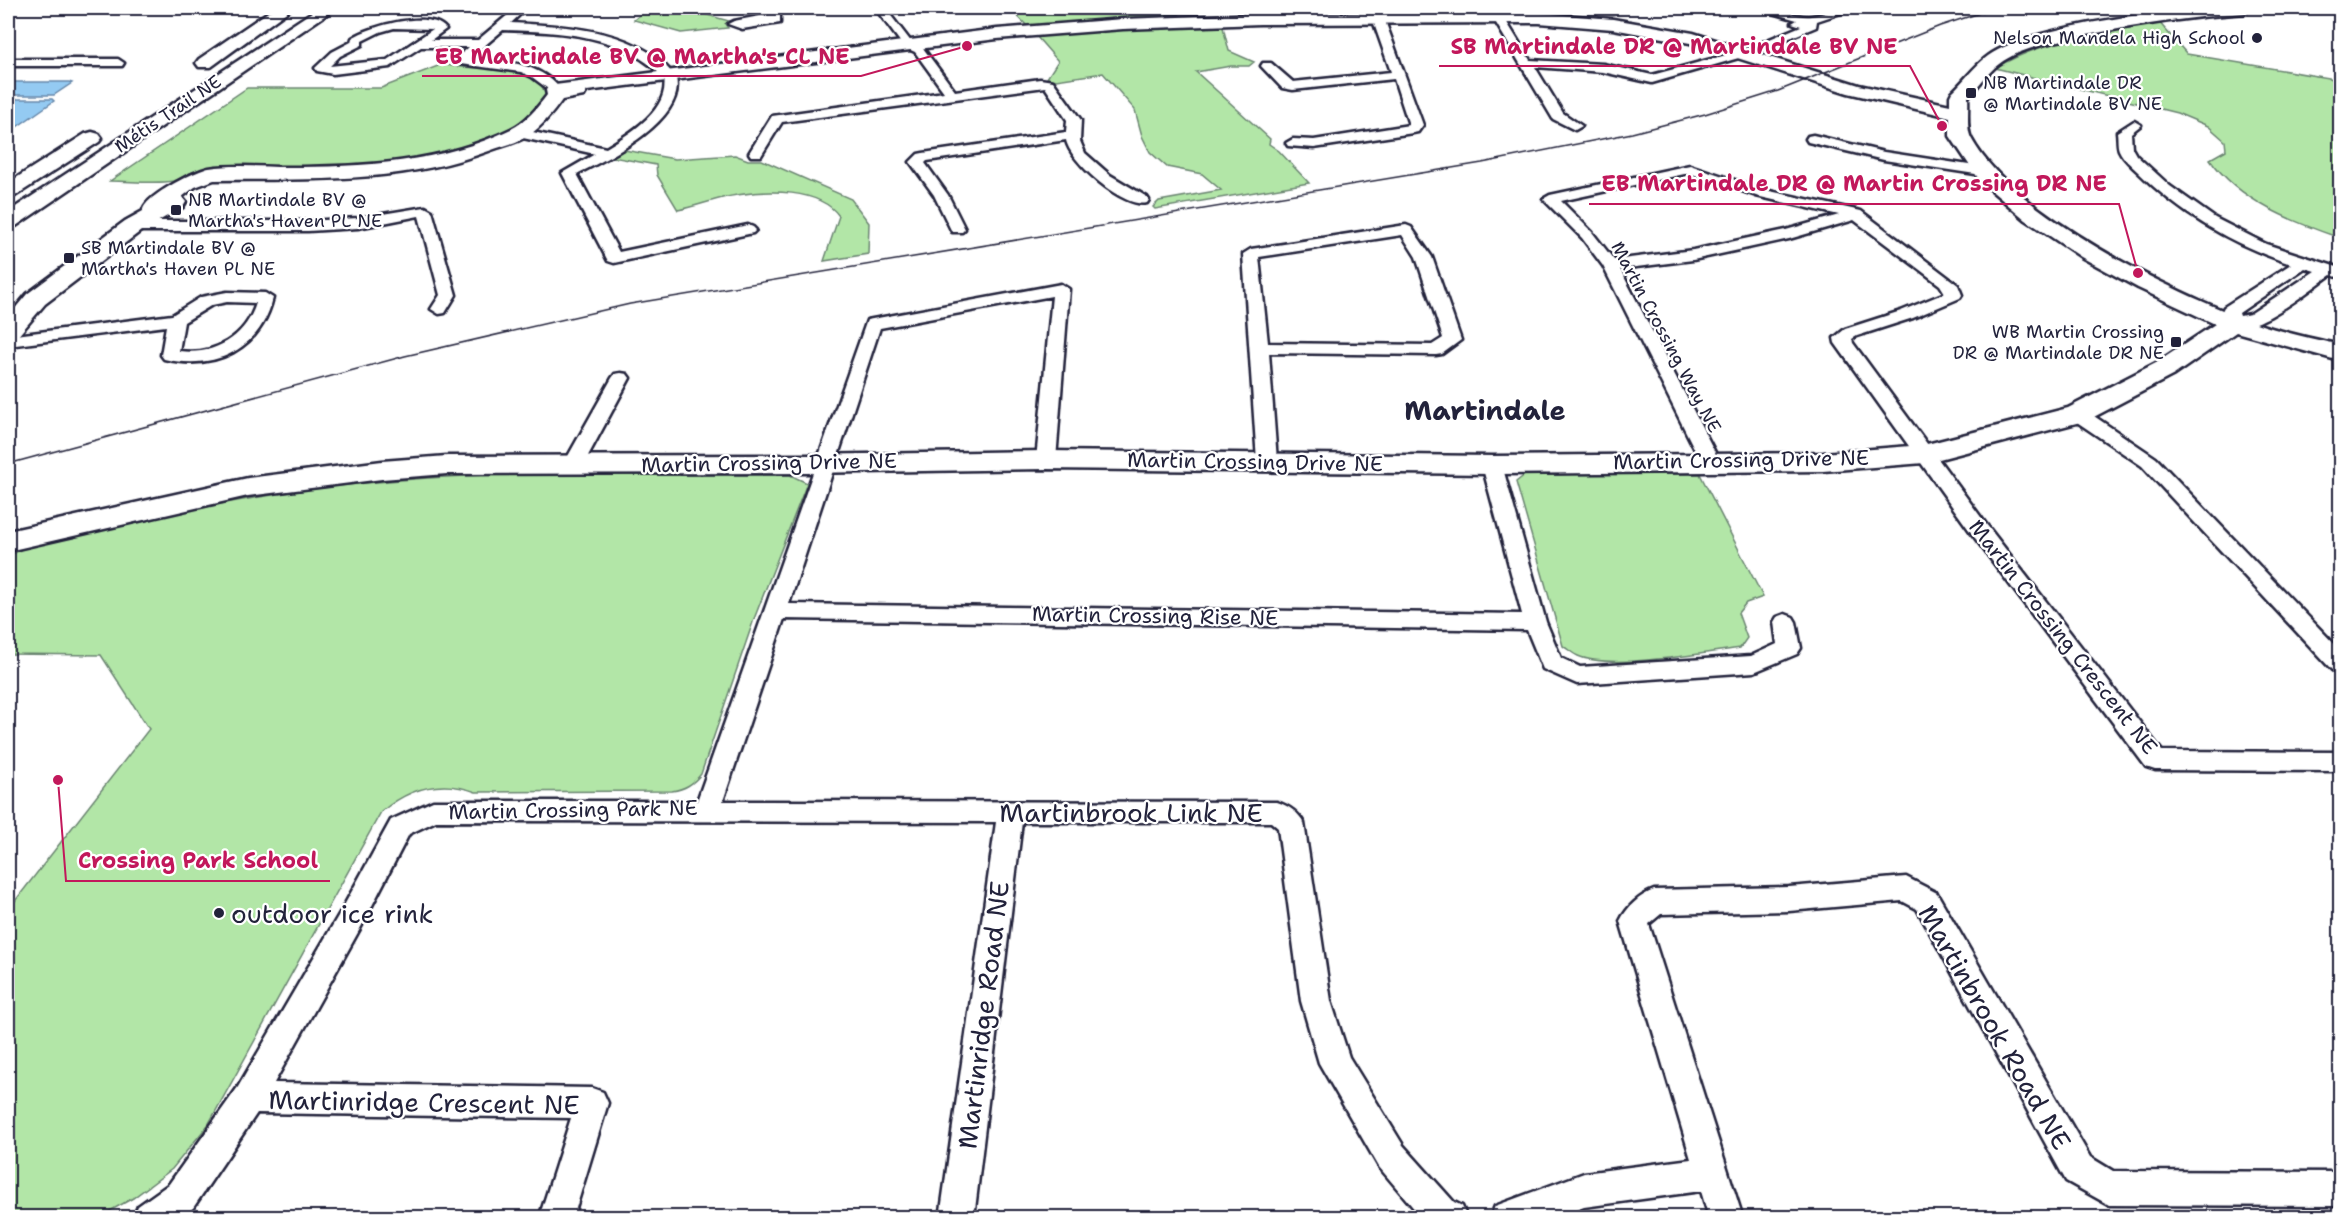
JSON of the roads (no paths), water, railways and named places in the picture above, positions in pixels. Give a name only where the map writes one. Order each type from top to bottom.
[{"type":"street","name":"Métis Trail NE","points":[[8,220],[328,8]]},
{"type":"street","points":[[522,8],[464,57],[464,61],[514,67],[539,75],[556,93]]},
{"type":"street","points":[[880,8],[910,52],[951,94]]},
{"type":"street","points":[[1761,8],[1810,20],[1851,8]]},
{"type":"street","points":[[2245,8],[2190,9],[2068,34],[2011,52],[1994,60],[1972,77],[1963,89],[1955,112],[1961,141],[1982,171],[2016,204],[2076,245],[2164,293],[2233,323],[2340,353]]},
{"type":"street","name":"Métis Trail NE","points":[[193,71],[281,9]]},
{"type":"street","points":[[556,93],[910,52],[1029,33],[1195,14],[1499,18],[1613,24],[1693,38],[1854,89],[1955,112]]},
{"type":"street","points":[[1293,143],[1314,144],[1413,129],[1416,125],[1378,18]]},
{"type":"street","points":[[1499,18],[1558,116],[1575,126]]},
{"type":"street","points":[[1527,63],[1603,68],[1652,79],[1700,64],[1714,63],[1738,51],[1812,25],[1810,20]]},
{"type":"street","points":[[418,44],[440,26],[379,27],[356,40],[358,43],[336,54],[321,68],[333,70],[390,63],[418,44],[480,44]]},
{"type":"street","points":[[500,26],[579,33],[612,39],[646,56],[670,78]]},
{"type":"street","points":[[8,63],[118,63]]},
{"type":"street","points":[[1267,66],[1286,85],[1293,86],[1397,75]]},
{"type":"street","points":[[670,78],[666,100],[655,118],[608,152],[569,173],[614,258],[748,230]]},
{"type":"street","points":[[756,153],[777,119],[933,92],[951,94],[1040,83],[1048,84],[1074,120],[1072,135],[1075,147],[1083,159],[1124,193],[1142,200]]},
{"type":"street","points":[[8,332],[36,299],[133,226],[154,212],[167,208],[202,182],[201,178],[211,174],[347,173],[403,167],[462,154],[519,133],[543,115],[556,93]]},
{"type":"street","points":[[2134,125],[2124,132],[2126,152],[2189,208],[2245,240],[2302,263],[2334,272]]},
{"type":"street","name":"Métis Trail NE","points":[[8,192],[107,128]]},
{"type":"street","points":[[519,133],[608,152]]},
{"type":"street","points":[[957,229],[941,195],[917,162],[923,157],[1072,135]]},
{"type":"street","points":[[1813,139],[1884,156],[1982,171]]},
{"type":"street","name":"Martin Crossing Way NE","points":[[1710,462],[1610,265],[1587,235],[1550,199],[1690,169],[1761,194],[1856,214],[1946,282],[1952,288],[1954,295],[1934,305],[1848,333],[1843,338],[1844,344],[1924,454]]},
{"type":"street","points":[[133,226],[308,226],[358,223],[425,212],[448,295],[439,309]]},
{"type":"street","points":[[1610,265],[1693,255],[1789,234],[1856,214]]},
{"type":"street","points":[[1260,348],[1436,351],[1452,340],[1424,257],[1406,230],[1251,254],[1267,461]]},
{"type":"street","name":"Martin Crossing Drive NE","points":[[2233,323],[2230,311],[2302,263]]},
{"type":"street","name":"Martin Crossing Drive NE","points":[[8,541],[248,487],[393,469],[447,465],[826,464],[1046,460],[1492,465],[1822,462],[1924,454],[2004,436],[2078,414],[2165,369],[2233,323],[2256,318],[2334,272]]},
{"type":"street","name":"Martin Crossing Park NE","points":[[150,1218],[181,1196],[249,1098],[351,919],[400,827],[433,811],[706,811],[873,324],[1061,289],[1046,460]]},
{"type":"street","points":[[8,341],[176,320],[207,301],[227,297],[265,298],[264,309],[253,331],[240,344],[207,355],[187,359],[170,355],[176,320]]},
{"type":"street","points":[[573,465],[621,378]]},
{"type":"street","points":[[2078,414],[2149,462],[2340,664]]},
{"type":"street","name":"Martin Crossing Crescent NE","points":[[1924,454],[2155,760],[2340,762]]},
{"type":"street","points":[[1492,465],[1535,622],[1551,663],[1577,676],[1754,664],[1789,648],[1785,622]]},
{"type":"street","name":"Martin Crossing Drive NE","points":[[8,527],[129,498],[208,485],[248,487]]},
{"type":"street","name":"Martin Crossing Rise NE","points":[[775,611],[1535,622]]},
{"type":"street","name":"Martinbrook Link NE","points":[[706,811],[1277,812],[1291,823],[1316,1001],[1335,1063],[1391,1156],[1442,1215],[1450,1218]]},
{"type":"street","name":"Martinridge Road NE","points":[[957,1218],[1010,813]]},
{"type":"street","name":"Martinbrook Road NE","points":[[1726,1218],[1634,921],[1654,902],[1790,899],[1906,889],[1927,901],[2078,1169],[2109,1188],[2340,1189]]},
{"type":"street","name":"Martinridge Crescent NE","points":[[249,1098],[592,1103],[556,1218]]},
{"type":"street","points":[[1507,1218],[1584,1190],[1712,1173]]},
{"type":"water","points":[[8,82],[72,83],[54,95],[8,95]]},
{"type":"water","points":[[8,99],[52,99],[54,101],[8,133]]},
{"type":"tram line","points":[[8,464],[405,356],[630,304],[1482,163],[1632,133],[1705,114],[1778,91],[1940,26],[1995,8]]},
{"type":"place","name":"Nelson Mandela High School","points":[[2257,38]]},
{"type":"place","name":"EB Martindale BV @ Martha's CL NE","points":[[967,46]]},
{"type":"place","name":"NB Martindale DR @ Martindale BV NE","points":[[1971,93]]},
{"type":"place","name":"SB Martindale DR @ Martindale BV NE","points":[[1942,126]]},
{"type":"place","name":"NB Martindale BV @ Martha's Haven PL NE","points":[[176,210]]},
{"type":"place","name":"SB Martindale BV @ Martha's Haven PL NE","points":[[69,258]]},
{"type":"place","name":"EB Martindale DR @ Martin Crossing DR NE","points":[[2138,273]]},
{"type":"place","name":"WB Martin Crossing DR @ Martindale DR NE","points":[[2176,342]]},
{"type":"place","name":"Crossing Park School","points":[[58,780]]},
{"type":"place","name":"outdoor ice rink","points":[[219,913]]},
{"type":"district","name":"Martindale","points":[[1485,410]]}]
